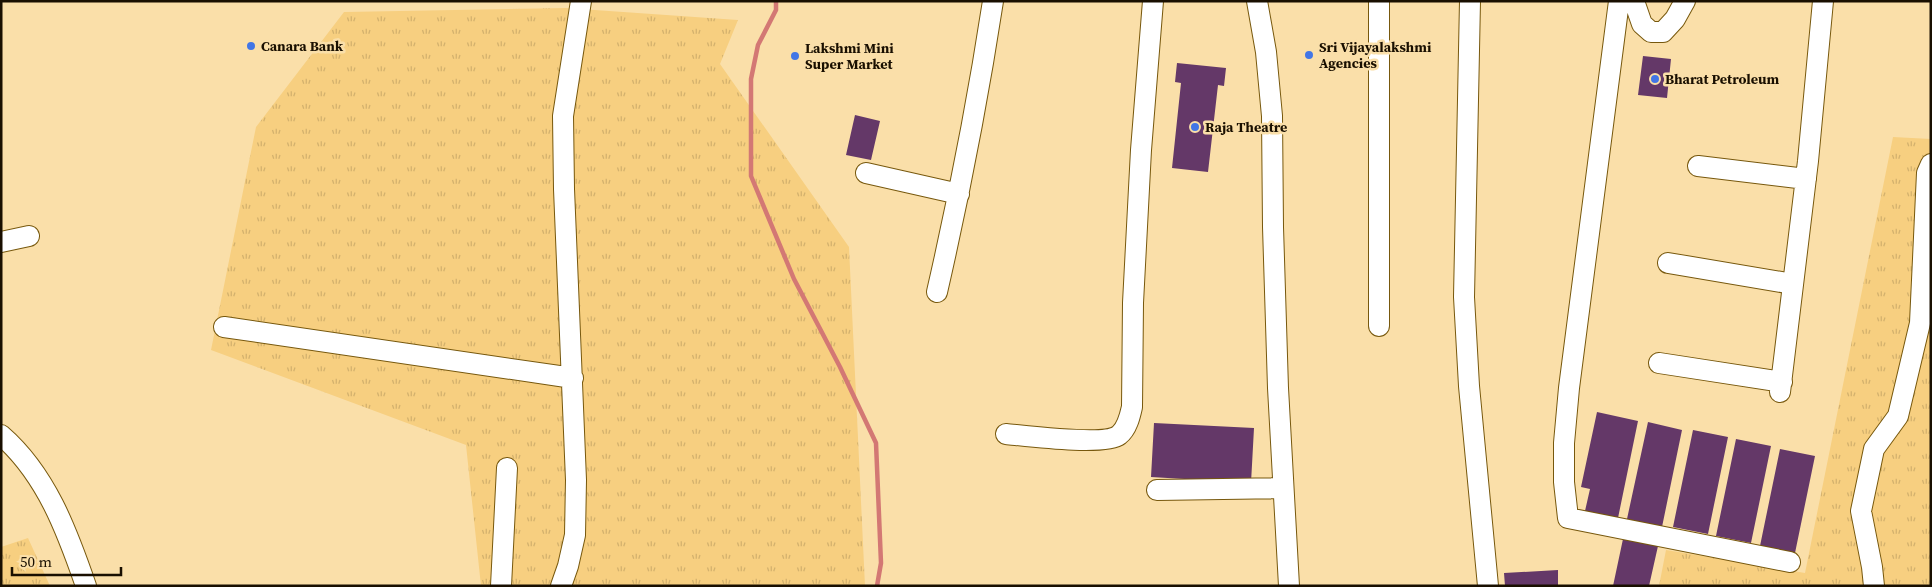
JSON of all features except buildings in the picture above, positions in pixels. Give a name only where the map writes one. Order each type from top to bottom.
[{"type":"street","points":[[561,586],[575,535],[576,480],[564,199],[563,116],[581,1]]},
{"type":"street","points":[[937,292],[959,194],[980,84],[992,1]]},
{"type":"street","points":[[1006,434],[1100,441],[1119,436],[1128,423],[1132,407],[1133,303],[1141,150],[1153,1]]},
{"type":"street","points":[[1257,1],[1266,52],[1272,116],[1273,246],[1288,586]]},
{"type":"street","points":[[1379,1],[1379,326]]},
{"type":"street","points":[[1470,1],[1464,297],[1469,386],[1488,586]]},
{"type":"street","points":[[1619,1],[1569,388],[1564,443],[1564,482],[1568,518],[1790,562]]},
{"type":"street","points":[[1634,1],[1642,24],[1651,32],[1662,32],[1675,19],[1686,1]]},
{"type":"street","points":[[1659,363],[1781,387],[1806,179],[1823,1]]},
{"type":"street","points":[[1874,586],[1861,511],[1874,449],[1898,416],[1920,323],[1928,173],[1931,164]]},
{"type":"street","points":[[1698,166],[1806,179]]},
{"type":"street","points":[[866,173],[959,194]]},
{"type":"street","points":[[1,242],[29,236]]},
{"type":"street","points":[[1668,263],[1793,284]]},
{"type":"street","points":[[224,327],[573,378]]},
{"type":"street","points":[[1,435],[17,449],[43,486],[68,536],[86,586]]},
{"type":"street","points":[[501,586],[507,468]]},
{"type":"street","points":[[1157,490],[1283,488]]},
{"type":"green space","points":[[566,8],[738,20],[720,64],[849,247],[865,586],[481,586],[466,445],[211,350],[256,127],[344,12]]},
{"type":"green space","points":[[1893,137],[1931,139],[1931,586],[1659,586],[1666,550],[1805,573]]},
{"type":"green space","points":[[28,538],[50,586],[1,586],[1,547]]},
{"type":"waterway","points":[[776,1],[776,10],[758,45],[751,79],[751,176],[794,279],[840,367],[876,443],[881,563],[877,586]]},
{"type":"place","name":"Canara Bank","points":[[251,46]]},
{"type":"place","name":"Sri Vijayalakshmi Agencies","points":[[1309,55]]},
{"type":"place","name":"Lakshmi Mini Super Market","points":[[795,56]]},
{"type":"place","name":"Bharat Petroleum","points":[[1655,79]]},
{"type":"place","name":"Raja Theatre","points":[[1195,127]]}]
